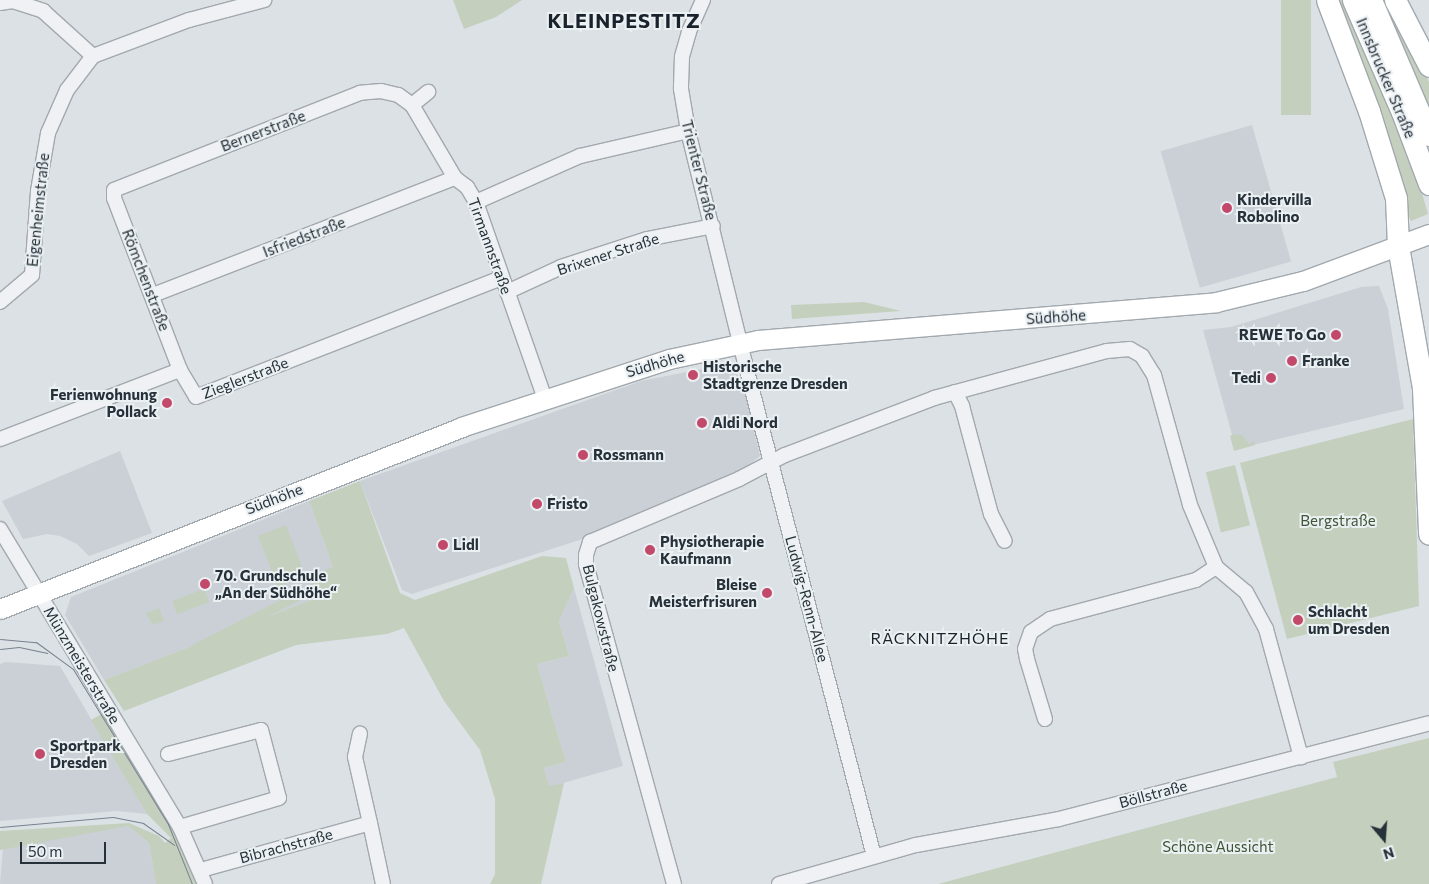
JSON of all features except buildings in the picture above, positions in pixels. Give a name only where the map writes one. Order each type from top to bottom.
[{"type":"main road","points":[[1327,0],[1391,179],[1396,198],[1413,240],[1423,388],[1429,534]]},
{"type":"main road","name":"Innsbrucker Straße","points":[[1353,0],[1402,112],[1429,184]]},
{"type":"main road","name":"Innsbrucker Straße","points":[[1371,0],[1429,135]]},
{"type":"main road","points":[[1395,0],[1429,66]]},
{"type":"street","points":[[0,3],[13,1],[43,11],[93,56],[189,20],[264,0]]},
{"type":"street","name":"Trienter Straße","points":[[703,0],[688,32],[682,57],[681,89],[688,131],[740,342]]},
{"type":"street","name":"Eigenheimstraße","points":[[0,302],[32,275],[39,183],[48,133],[67,90],[93,56]]},
{"type":"street","name":"Bernerstraße","points":[[114,190],[360,93],[381,91],[398,96],[412,105]]},
{"type":"street","points":[[412,105],[428,92]]},
{"type":"street","name":"Tirmannstraße","points":[[412,105],[455,178],[467,187],[476,202],[545,399]]},
{"type":"street","points":[[476,202],[580,156],[688,131]]},
{"type":"street","name":"Isfriedstraße","points":[[153,295],[455,178]]},
{"type":"street","name":"Römchenstraße","points":[[114,190],[114,198],[153,295],[180,370]]},
{"type":"street","name":"Brixener Straße","points":[[506,292],[561,267],[647,239],[712,226]]},
{"type":"street","name":"Südhöhe","points":[[0,609],[434,436],[669,359],[740,342],[1191,306],[1263,293],[1413,240]]},
{"type":"street","name":"Zieglerstraße","points":[[180,370],[196,397],[502,278]]},
{"type":"street","name":"Ludwig-Renn-Allee","points":[[740,342],[874,856]]},
{"type":"street","name":"Bulgakowstraße","points":[[674,884],[586,555],[590,542],[606,533],[739,479],[771,462],[955,392],[1107,351],[1130,349],[1142,356],[1154,375],[1190,505],[1216,567]]},
{"type":"street","points":[[0,439],[180,370]]},
{"type":"street","points":[[955,392],[962,406],[991,514],[1005,541]]},
{"type":"street","name":"Münzmeisterstraße","points":[[0,529],[180,827],[201,870],[205,884]]},
{"type":"street","points":[[1045,719],[1027,659],[1026,649],[1031,632],[1050,619],[1196,580],[1216,567],[1246,592],[1266,629],[1301,757]]},
{"type":"street","name":"Böllstraße","points":[[874,856],[959,836],[1059,819],[1429,723]]},
{"type":"street","points":[[168,754],[261,730],[279,798],[180,827]]},
{"type":"street","points":[[360,734],[355,757],[383,884]]},
{"type":"street","name":"Bibrachstraße","points":[[201,870],[370,823]]},
{"type":"street","points":[[779,884],[874,856]]},
{"type":"shaded area","name":"Kindervilla Robolino","points":[[1252,125],[1291,261],[1200,288],[1161,151]]},
{"type":"shaded area","points":[[1379,286],[1388,309],[1404,409],[1236,449],[1203,330],[1231,327],[1361,287]]},
{"type":"shaded area","points":[[727,364],[742,380],[760,456],[738,474],[589,537],[412,594],[402,590],[360,481],[641,381]]},
{"type":"shaded area","points":[[120,451],[152,533],[89,556],[77,544],[60,536],[47,534],[23,539],[2,501]]},
{"type":"shaded area","name":"70. Grundschule „An der Südhöhe“","points":[[309,501],[333,567],[316,598],[104,680],[65,615],[71,597]]},
{"type":"shaded area","points":[[574,588],[623,766],[549,787],[544,768],[566,762],[537,664],[569,656],[559,621]]},
{"type":"shaded area","points":[[6,662],[60,666],[147,814],[117,811],[0,821],[0,664]]},
{"type":"shaded area","points":[[128,826],[149,843],[156,884],[0,884],[3,847]]},
{"type":"green space","points":[[453,0],[522,0],[496,17],[464,29]]},
{"type":"green space","points":[[1281,0],[1311,0],[1311,115],[1281,115]]},
{"type":"green space","points":[[1332,0],[1344,0],[1420,186],[1428,214],[1411,221],[1408,215],[1403,216]]},
{"type":"green space","points":[[1377,0],[1388,0],[1429,82],[1429,119]]},
{"type":"green space","points":[[864,302],[901,311],[792,319],[791,305]]},
{"type":"green space","name":"Bergstraße","points":[[1413,419],[1419,606],[1287,639],[1240,463]]},
{"type":"green space","points":[[1235,434],[1242,435],[1249,444],[1254,441],[1255,445],[1234,451],[1230,436]]},
{"type":"green space","points":[[1235,465],[1250,525],[1221,532],[1206,472]]},
{"type":"green space","points":[[360,481],[400,593],[415,600],[542,556],[566,558],[574,588],[559,621],[569,656],[537,664],[566,762],[544,768],[549,786],[564,783],[541,884],[490,884],[495,874],[495,799],[480,750],[444,701],[404,628],[387,634],[296,645],[124,711],[104,680],[316,598],[308,577],[333,567],[309,501]]},
{"type":"green space","points":[[286,525],[306,576],[278,587],[258,536]]},
{"type":"green space","points":[[308,586],[312,594],[197,653],[193,645]]},
{"type":"green space","points":[[204,589],[209,602],[177,614],[172,601]]},
{"type":"green space","points":[[159,608],[164,621],[153,625],[146,613]]},
{"type":"green space","points":[[105,712],[173,826],[200,884],[156,884],[149,843],[128,826],[0,850],[0,831],[129,823],[159,836],[165,843],[171,838],[147,814],[91,720]]},
{"type":"green space","name":"Schöne Aussicht","points":[[1429,738],[1429,884],[938,884],[1337,777],[1333,762]]},
{"type":"tram line","points":[[0,639],[36,642],[73,669],[168,824],[192,884]]},
{"type":"tram line","points":[[0,649],[19,647],[47,653]]},
{"type":"tram line","points":[[0,827],[113,817],[143,823],[174,845]]},
{"type":"place","name":"Kindervilla Robolino","points":[[1227,208]]},
{"type":"place","name":"REWE To Go","points":[[1336,335]]},
{"type":"place","name":"Franke","points":[[1292,361]]},
{"type":"place","name":"Historische Stadtgrenze Dresden","points":[[693,375]]},
{"type":"place","name":"Tedi","points":[[1271,378]]},
{"type":"place","name":"Ferienwohnung Pollack","points":[[167,403]]},
{"type":"place","name":"Aldi Nord","points":[[702,423]]},
{"type":"place","name":"Rossmann","points":[[583,455]]},
{"type":"place","name":"Fristo","points":[[537,504]]},
{"type":"place","name":"Lidl","points":[[443,545]]},
{"type":"place","name":"Physiotherapie Kaufmann","points":[[650,550]]},
{"type":"place","name":"70. Grundschule „An der Südhöhe“","points":[[205,584]]},
{"type":"place","name":"Bleise Meisterfrisuren","points":[[767,593]]},
{"type":"place","name":"Schlacht um Dresden","points":[[1298,620]]},
{"type":"place","name":"Sportpark Dresden","points":[[40,754]]},
{"type":"district","name":"KLEINPESTITZ","points":[[624,20]]},
{"type":"district","name":"RÄCKNITZHÖHE","points":[[940,638]]}]
